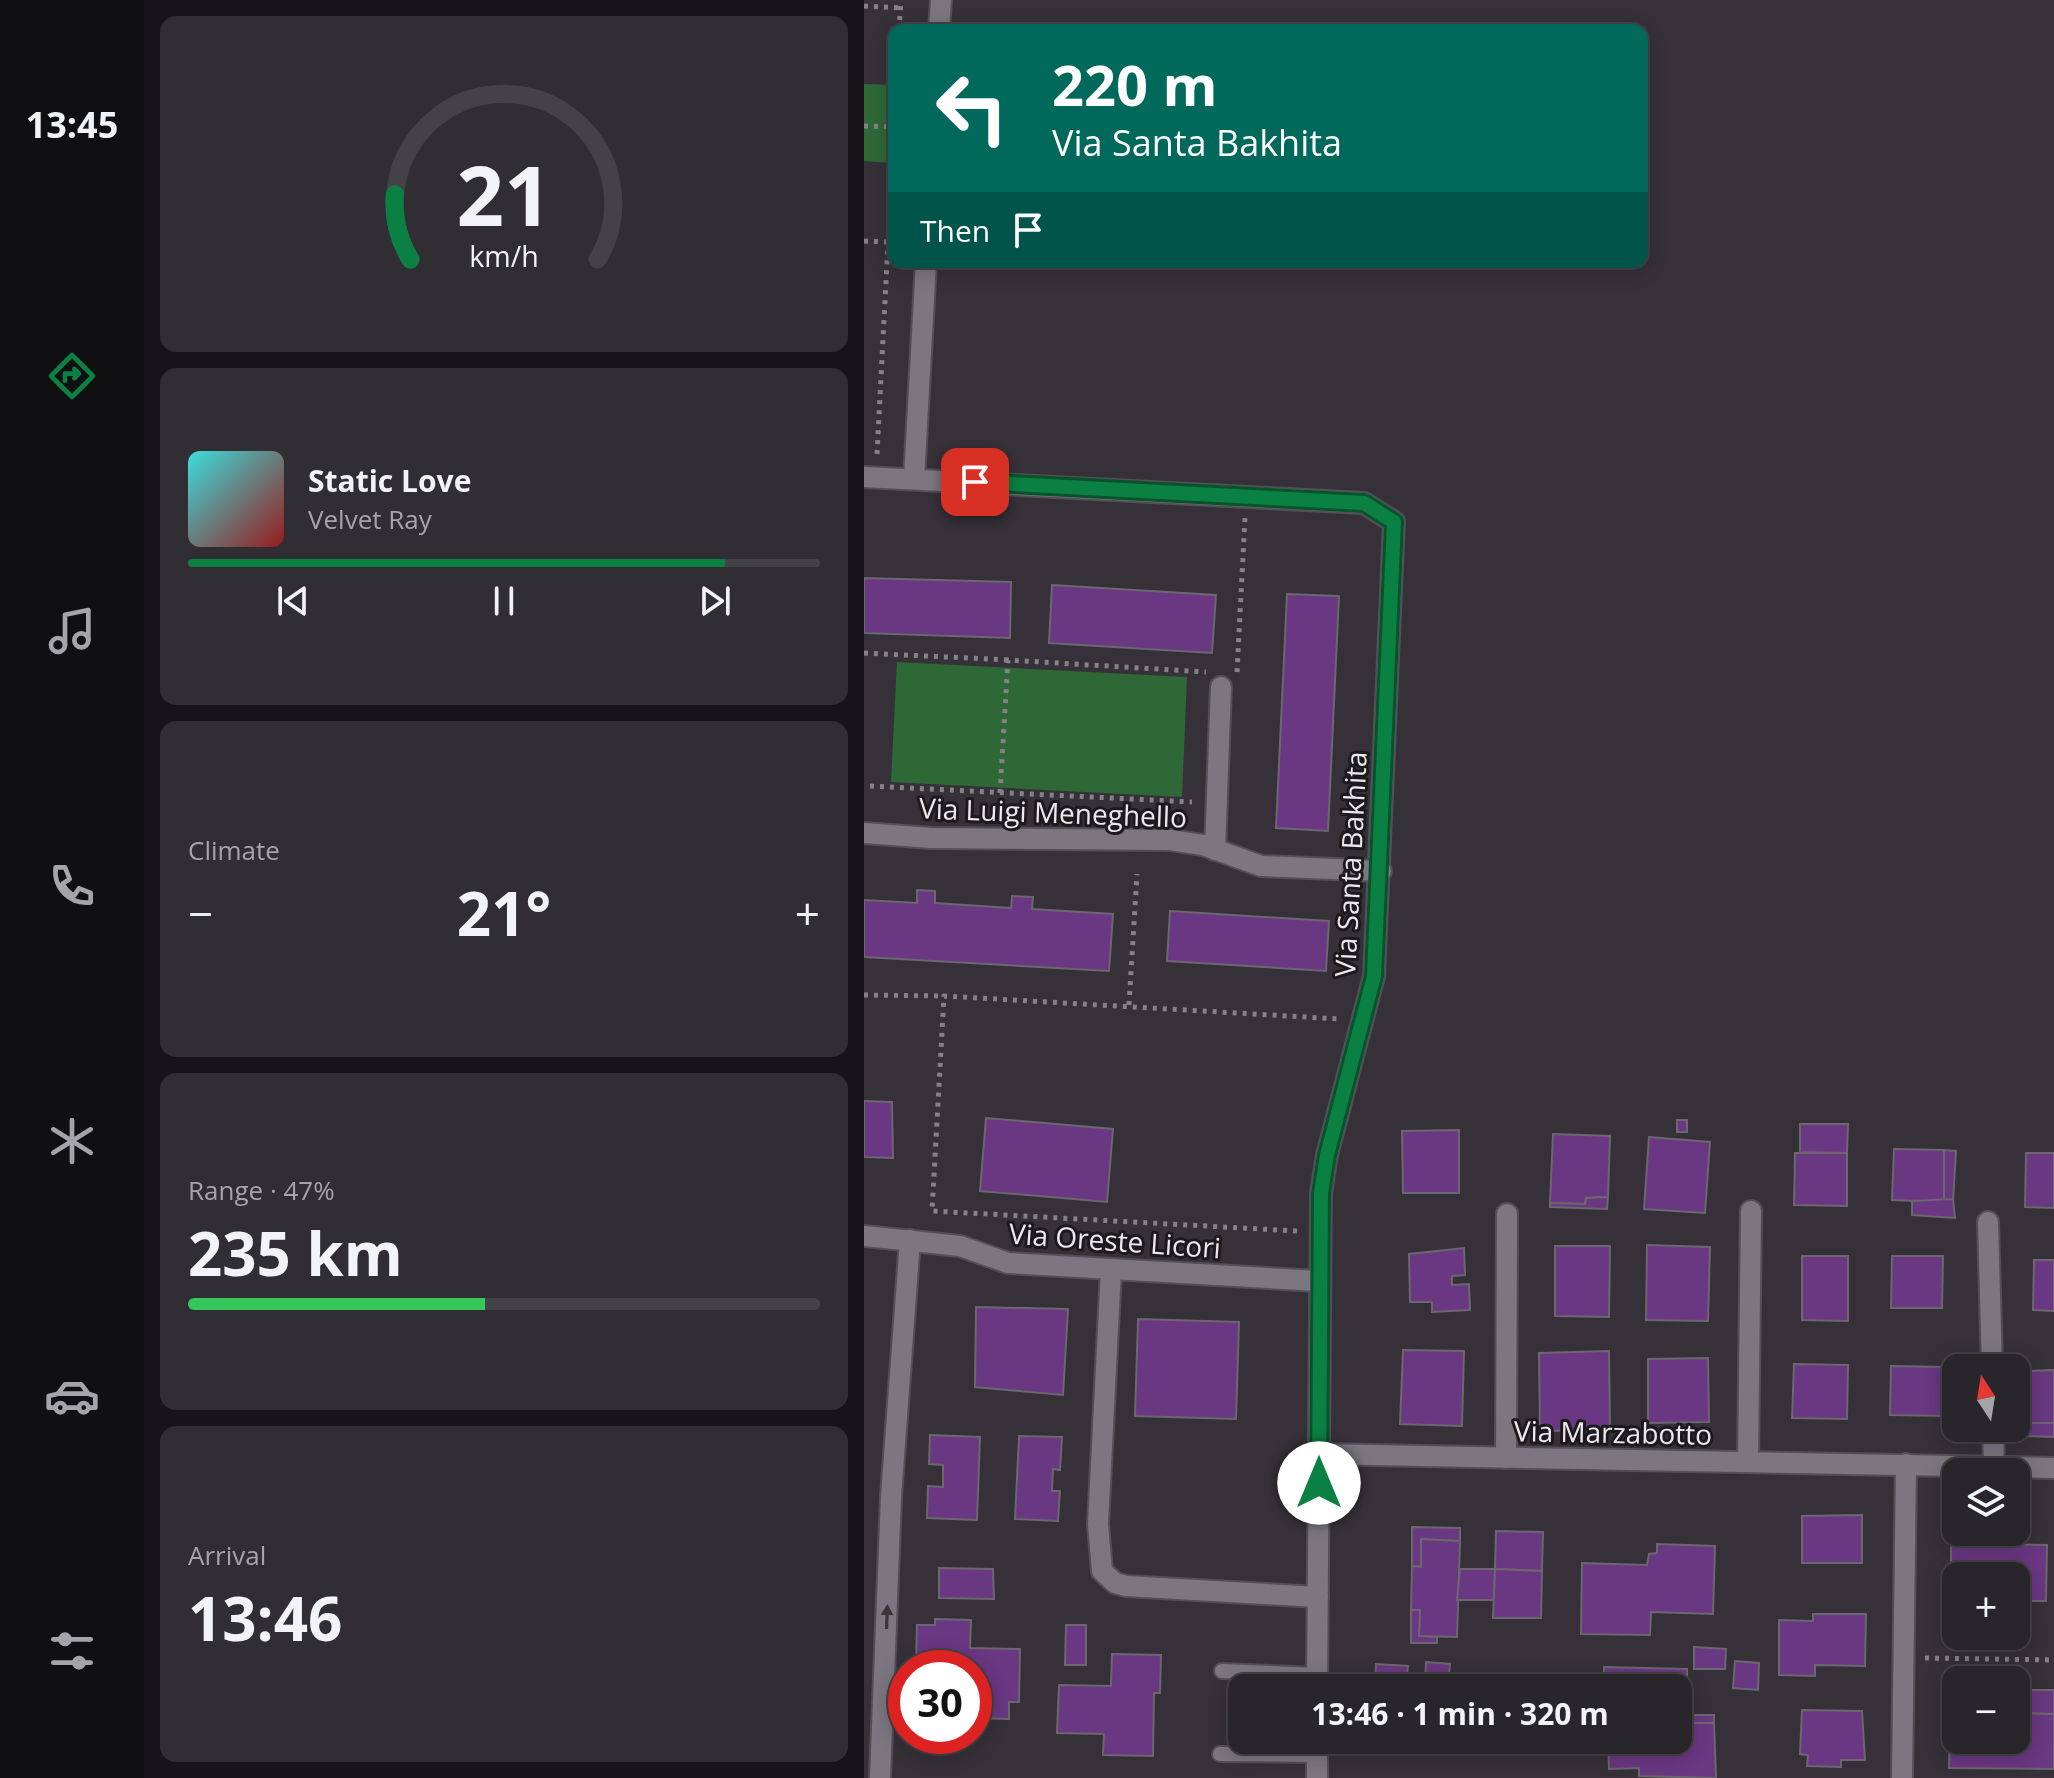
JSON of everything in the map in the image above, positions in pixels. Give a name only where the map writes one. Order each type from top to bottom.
[{"type":"street","points":[[939,24],[941,0]]},
{"type":"street","points":[[914,479],[926,268]]},
{"type":"street","name":"Via Santa Bakhita","points":[[870,470],[914,479],[1364,503],[1394,522],[1374,976],[1323,1175],[1318,1281],[1317,1674]]},
{"type":"street","points":[[1215,850],[1221,687]]},
{"type":"street","name":"Via Luigi Meneghello","points":[[864,833],[931,838],[1170,840],[1215,850],[1261,866],[1381,871]]},
{"type":"street","points":[[1748,1462],[1751,1211]]},
{"type":"street","points":[[1506,1458],[1507,1214]]},
{"type":"street","points":[[1988,1222],[1992,1354]]},
{"type":"street","name":"Via Oreste Licori","points":[[864,1236],[960,1246],[1008,1263],[1318,1281]]},
{"type":"street","points":[[880,1778],[896,1402],[910,1240]]},
{"type":"street","points":[[1111,1270],[1098,1524],[1102,1571],[1115,1583],[1126,1586],[1318,1597]]},
{"type":"street","name":"Via Marzabotto","points":[[1319,1454],[1942,1465]]},
{"type":"street","points":[[1902,1778],[1906,1464]]},
{"type":"street","name":"Via Marzabotto","points":[[2030,1467],[2054,1468]]},
{"type":"street","points":[[1317,1754],[1317,1778]]},
{"type":"lane","points":[[1222,1671],[1248,1674]]},
{"type":"lane","points":[[1220,1754],[1228,1754]]},
{"type":"path","points":[[900,24],[901,0]]},
{"type":"path","points":[[864,6],[901,8]]},
{"type":"path","points":[[864,126],[888,128]]},
{"type":"path","points":[[864,241],[888,242],[870,470]]},
{"type":"path","points":[[864,653],[1237,674],[1245,515]]},
{"type":"path","points":[[1000,793],[1008,660]]},
{"type":"path","points":[[870,786],[1203,802]]},
{"type":"path","points":[[1129,1005],[1137,874]]},
{"type":"path","points":[[864,995],[1129,1005],[1344,1019]]},
{"type":"path","points":[[944,996],[932,1211],[1302,1231]]},
{"type":"path","points":[[1904,1657],[2054,1660]]},
{"type":"green space","points":[[864,84],[888,85],[888,163],[864,161]]},
{"type":"green space","points":[[897,662],[1187,677],[1182,797],[891,782]]},
{"type":"building","points":[[864,578],[1011,582],[1010,638],[864,633]]},
{"type":"building","points":[[1052,585],[1216,595],[1212,653],[1049,643]]},
{"type":"building","points":[[1287,594],[1339,596],[1328,831],[1276,828]]},
{"type":"building","points":[[917,890],[935,891],[935,903],[1011,908],[1012,896],[1033,897],[1032,909],[1113,914],[1109,971],[864,957],[864,900],[917,903]]},
{"type":"building","points":[[1170,911],[1329,921],[1326,971],[1167,961]]},
{"type":"building","points":[[864,1101],[892,1102],[893,1158],[864,1157]]},
{"type":"building","points":[[986,1118],[1113,1129],[1107,1202],[980,1191]]},
{"type":"building","points":[[1677,1120],[1687,1120],[1687,1132],[1677,1132]]},
{"type":"building","points":[[1800,1124],[1848,1124],[1847,1153],[1800,1152]]},
{"type":"building","points":[[1459,1130],[1459,1193],[1403,1193],[1402,1131]]},
{"type":"building","points":[[1553,1134],[1610,1136],[1608,1197],[1586,1198],[1585,1204],[1550,1203]]},
{"type":"building","points":[[1649,1137],[1710,1142],[1705,1213],[1644,1209]]},
{"type":"building","points":[[1894,1149],[1944,1150],[1944,1202],[1892,1200]]},
{"type":"building","points":[[1944,1150],[1956,1151],[1953,1202],[1944,1202]]},
{"type":"building","points":[[1795,1153],[1847,1153],[1847,1206],[1794,1205]]},
{"type":"building","points":[[2026,1153],[2054,1153],[2054,1208],[2025,1207]]},
{"type":"building","points":[[1608,1197],[1607,1209],[1550,1207],[1550,1203],[1585,1204],[1586,1198]]},
{"type":"building","points":[[1953,1199],[1955,1218],[1912,1215],[1912,1201]]},
{"type":"building","points":[[1647,1245],[1710,1247],[1708,1321],[1646,1320]]},
{"type":"building","points":[[1555,1246],[1610,1246],[1609,1317],[1555,1316]]},
{"type":"building","points":[[1464,1248],[1465,1275],[1452,1276],[1452,1285],[1469,1284],[1470,1310],[1432,1312],[1432,1302],[1410,1302],[1409,1254]]},
{"type":"building","points":[[1802,1256],[1848,1256],[1848,1321],[1802,1320]]},
{"type":"building","points":[[1892,1256],[1943,1256],[1942,1308],[1891,1308]]},
{"type":"building","points":[[2034,1260],[2054,1260],[2054,1311],[2033,1310]]},
{"type":"building","points":[[976,1307],[1068,1309],[1063,1395],[975,1387]]},
{"type":"building","points":[[1138,1319],[1239,1322],[1236,1419],[1135,1416]]},
{"type":"building","points":[[1403,1350],[1464,1351],[1462,1426],[1400,1424]]},
{"type":"building","points":[[1609,1351],[1610,1430],[1540,1431],[1539,1353]]},
{"type":"building","points":[[1708,1358],[1709,1422],[1648,1423],[1648,1359]]},
{"type":"building","points":[[1794,1364],[1848,1365],[1847,1419],[1792,1418]]},
{"type":"building","points":[[1891,1366],[1942,1367],[1942,1416],[1890,1415]]},
{"type":"building","points":[[2054,1370],[2054,1423],[2030,1423],[2030,1371]]},
{"type":"building","points":[[2030,1423],[2054,1423],[2054,1437],[2030,1436]]},
{"type":"building","points":[[930,1435],[980,1437],[977,1520],[927,1518],[928,1486],[943,1487],[943,1465],[929,1464]]},
{"type":"building","points":[[1019,1436],[1062,1437],[1060,1470],[1053,1469],[1052,1491],[1060,1491],[1058,1521],[1015,1519]]},
{"type":"building","points":[[1862,1515],[1862,1563],[1802,1563],[1802,1516]]},
{"type":"building","points":[[1412,1527],[1460,1528],[1460,1541],[1421,1539],[1421,1567],[1412,1566]]},
{"type":"building","points":[[1496,1531],[1543,1532],[1542,1571],[1495,1569]]},
{"type":"building","points":[[1421,1539],[1460,1541],[1457,1637],[1419,1636],[1420,1610],[1411,1610],[1412,1566],[1421,1567]]},
{"type":"building","points":[[1657,1544],[1715,1546],[1713,1614],[1651,1612],[1650,1635],[1581,1634],[1582,1563],[1647,1565],[1649,1554],[1657,1553]]},
{"type":"building","points":[[2047,1545],[2046,1601],[2030,1601],[2030,1562],[1951,1562],[1951,1546]]},
{"type":"building","points":[[939,1568],[993,1569],[994,1599],[939,1598]]},
{"type":"building","points":[[1460,1569],[1495,1569],[1494,1600],[1457,1600]]},
{"type":"building","points":[[1495,1569],[1542,1571],[1541,1618],[1493,1618]]},
{"type":"building","points":[[1411,1610],[1420,1610],[1419,1636],[1437,1637],[1437,1643],[1411,1643]]},
{"type":"building","points":[[1813,1614],[1866,1614],[1865,1666],[1815,1665],[1815,1676],[1779,1675],[1779,1620],[1813,1621]]},
{"type":"building","points":[[935,1619],[971,1620],[970,1648],[1020,1649],[1019,1702],[1009,1702],[1009,1719],[992,1719],[992,1650],[916,1650],[917,1625],[935,1625]]},
{"type":"building","points":[[1066,1625],[1086,1625],[1086,1665],[1065,1665]]},
{"type":"building","points":[[1694,1647],[1726,1649],[1725,1669],[1694,1669]]},
{"type":"building","points":[[1112,1654],[1161,1655],[1160,1693],[1154,1693],[1153,1756],[1103,1755],[1104,1734],[1057,1733],[1059,1685],[1111,1686]]},
{"type":"building","points":[[1735,1661],[1759,1663],[1758,1690],[1733,1688]]},
{"type":"building","points":[[1426,1662],[1450,1664],[1449,1674],[1426,1674]]},
{"type":"building","points":[[1376,1664],[1408,1666],[1407,1674],[1376,1674]]},
{"type":"building","points":[[1604,1667],[1687,1669],[1687,1674],[1604,1674]]},
{"type":"building","points":[[2030,1690],[2054,1690],[2054,1714],[2030,1713]]},
{"type":"building","points":[[1802,1710],[1862,1711],[1865,1760],[1841,1760],[1841,1767],[1807,1766],[1808,1755],[1800,1754]]},
{"type":"building","points":[[2030,1713],[2054,1714],[2054,1769],[1949,1768],[1949,1754],[2030,1754]]},
{"type":"building","points":[[1692,1715],[1714,1715],[1714,1723],[1692,1723]]},
{"type":"building","points":[[1692,1723],[1714,1723],[1716,1778],[1639,1776],[1639,1768],[1609,1769],[1608,1754],[1692,1754]]},
{"type":"route","points":[[975,482],[1364,503],[1394,522],[1374,976],[1327,1155],[1321,1193],[1319,1483]]}]
